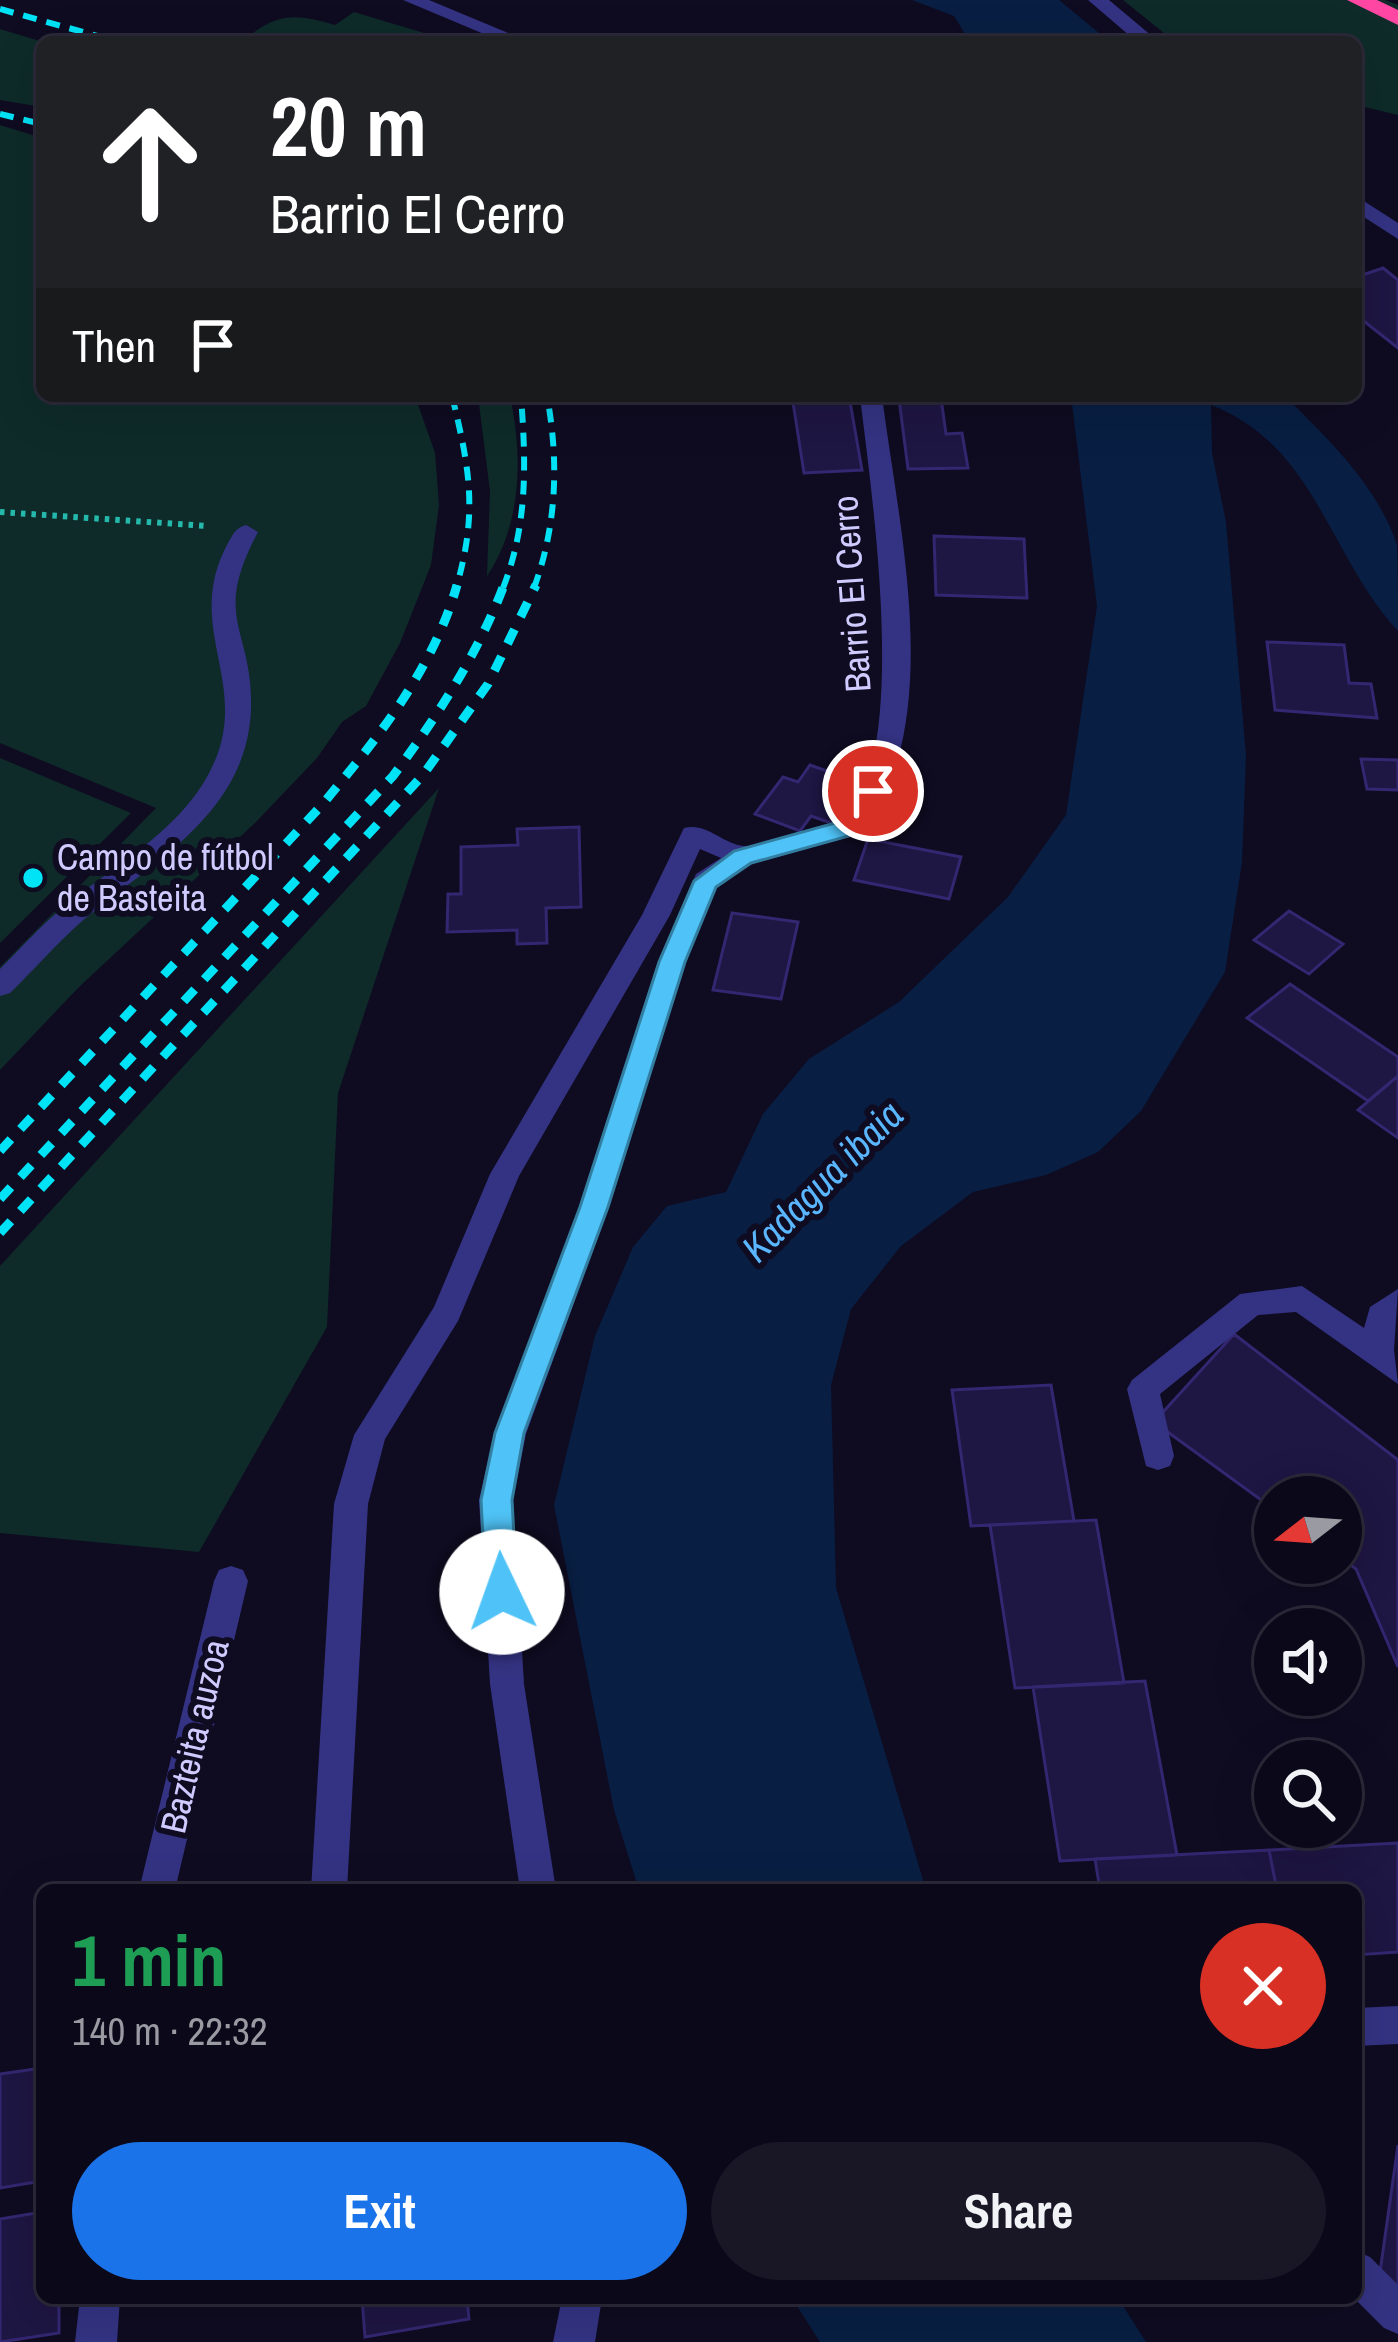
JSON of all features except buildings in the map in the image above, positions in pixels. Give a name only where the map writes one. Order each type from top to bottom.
[{"type":"highway","points":[[1358,0],[1398,18]]},
{"type":"street","points":[[412,0],[505,36]]},
{"type":"street","points":[[1097,0],[1142,36]]},
{"type":"street","points":[[1362,206],[1398,233]]},
{"type":"street","name":"Barrio El Cerro","points":[[537,1884],[507,1684],[496,1500],[509,1433],[594,1207],[672,962],[706,881],[743,857],[848,828],[861,816],[886,767],[897,690],[872,402]]},
{"type":"street","points":[[0,986],[71,916],[177,835],[206,806],[236,740],[236,675],[221,595],[225,574],[246,532]]},
{"type":"street","points":[[329,1884],[351,1504],[370,1435],[447,1312],[505,1174],[656,915],[693,835],[743,857]]},
{"type":"street","points":[[1158,1456],[1143,1389],[1251,1303],[1302,1299],[1388,1363]]},
{"type":"street","points":[[1388,1363],[1381,1316],[1398,1302]]},
{"type":"street","name":"Bazteita auzoa","points":[[159,1884],[231,1581]]},
{"type":"street","points":[[1362,2027],[1398,2025]]},
{"type":"street","points":[[1362,2277],[1398,2314]]},
{"type":"street","points":[[95,2342],[99,2304]]},
{"type":"street","points":[[574,2342],[581,2304]]},
{"type":"path","points":[[0,512],[165,520],[246,532]]},
{"type":"green space","points":[[1123,0],[1385,0],[1398,5],[1398,115],[1362,106],[1362,36],[1168,36]]},
{"type":"green space","points":[[354,12],[434,36],[250,36],[286,18],[335,25]]},
{"type":"green space","points":[[0,29],[36,40],[36,106],[0,100]]},
{"type":"green space","points":[[0,125],[36,136],[36,402],[417,402],[435,453],[439,505],[431,565],[400,643],[366,706],[342,722],[317,758],[255,823],[79,987],[0,1070],[0,967],[156,808],[0,743]]},
{"type":"green space","points":[[479,402],[511,402],[518,466],[513,512],[487,576],[490,491]]},
{"type":"green space","name":"Campo de fútbol de Basteita","points":[[0,758],[131,813],[0,943]]},
{"type":"green space","points":[[439,788],[338,1093],[327,1327],[199,1552],[0,1533],[0,1266]]},
{"type":"water","points":[[912,0],[1059,0],[1103,36],[966,36],[954,16]]},
{"type":"water","name":"Kadagua ibaia","points":[[1072,402],[1291,402],[1352,467],[1378,504],[1397,545],[1398,631],[1374,601],[1298,474],[1246,423],[1211,405],[1212,453],[1226,522],[1246,756],[1242,862],[1225,972],[1141,1111],[1098,1152],[1046,1175],[973,1192],[901,1246],[851,1309],[831,1385],[836,1588],[924,1884],[637,1884],[614,1810],[554,1505],[595,1336],[633,1247],[667,1206],[726,1192],[763,1114],[809,1059],[899,1002],[1008,897],[1066,815],[1097,606]]},
{"type":"water","points":[[796,2304],[1122,2304],[1146,2342],[820,2342]]},
{"type":"railway","points":[[0,9],[97,36]]},
{"type":"railway","points":[[0,114],[36,123]]},
{"type":"railway","points":[[453,402],[469,492],[467,537],[456,588]]},
{"type":"railway","points":[[504,585],[517,540],[523,493],[521,402]]},
{"type":"railway","points":[[534,588],[554,493],[548,402]]},
{"type":"railway","points":[[0,1151],[342,781],[418,675],[457,585]]},
{"type":"railway","points":[[0,1199],[393,776],[455,684],[504,585]]},
{"type":"railway","points":[[0,1233],[423,775],[488,684],[536,585]]},
{"type":"place","name":"Campo de fútbol de Basteita","points":[[33,878]]},
{"type":"route","points":[[502,1592],[496,1500],[509,1433],[594,1207],[672,962],[706,881],[729,862],[848,828],[861,816],[873,791]]}]
